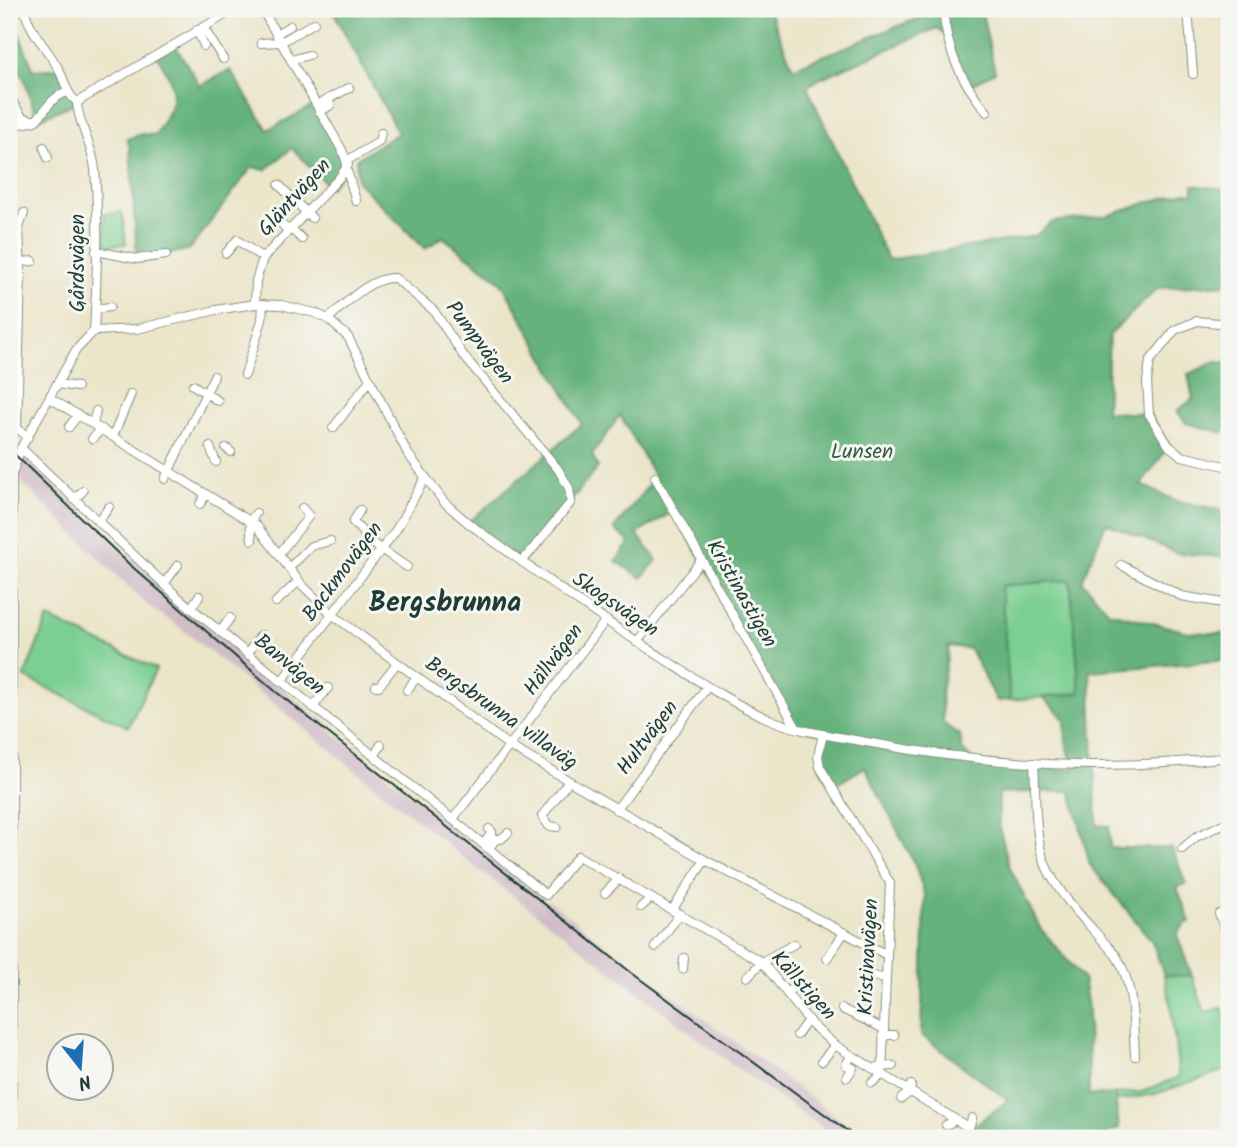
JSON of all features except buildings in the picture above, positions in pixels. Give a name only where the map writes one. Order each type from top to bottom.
[{"type":"street","points":[[24,9],[36,36],[58,68],[70,97],[78,102],[235,9]]},
{"type":"street","points":[[263,12],[274,9]]},
{"type":"street","points":[[943,9],[946,36],[955,64],[967,87],[986,112]]},
{"type":"street","points":[[1188,9],[1193,74]]},
{"type":"street","name":"Gläntvägen","points":[[245,375],[262,320],[258,275],[263,258],[289,229],[308,215],[310,202],[339,178],[346,164],[346,148],[291,66],[263,12]]},
{"type":"street","points":[[261,43],[281,43],[314,23]]},
{"type":"street","points":[[276,34],[290,26]]},
{"type":"street","points":[[200,28],[204,46]]},
{"type":"street","points":[[200,28],[223,59]]},
{"type":"street","points":[[156,54],[158,44]]},
{"type":"street","points":[[291,66],[309,55]]},
{"type":"street","points":[[317,106],[349,88]]},
{"type":"street","points":[[9,126],[35,121],[42,114],[44,107],[58,94],[68,92]]},
{"type":"street","points":[[317,106],[323,95]]},
{"type":"street","points":[[9,96],[22,117],[35,121]]},
{"type":"street","name":"Gårdsvägen","points":[[12,1138],[12,474],[21,448],[76,350],[94,331],[95,169],[90,144],[78,114],[78,102]]},
{"type":"street","points":[[317,106],[331,105]]},
{"type":"street","points":[[356,201],[346,164],[379,142],[381,134]]},
{"type":"street","points":[[44,147],[48,158]]},
{"type":"street","points":[[279,185],[308,215]]},
{"type":"street","points":[[17,428],[13,391],[20,323],[19,228],[24,214]]},
{"type":"street","points":[[279,221],[302,239]]},
{"type":"street","points":[[224,250],[226,253],[232,239],[241,241],[263,258]]},
{"type":"street","points":[[96,251],[136,259],[166,255]]},
{"type":"street","points":[[21,262],[33,261]]},
{"type":"street","points":[[9,273],[21,273]]},
{"type":"street","points":[[258,275],[268,276]]},
{"type":"street","name":"Pumpvägen","points":[[328,319],[361,290],[389,277],[395,278],[435,311],[463,355],[558,469],[569,488],[570,502],[522,562]]},
{"type":"street","name":"Skogsvägen","points":[[94,331],[137,329],[216,310],[259,304],[281,305],[328,319],[348,337],[408,454],[444,502],[468,523],[637,642],[707,687],[769,719],[823,734],[913,751],[1034,764],[1116,764],[1229,757]]},
{"type":"street","points":[[96,309],[110,307]]},
{"type":"street","points":[[9,321],[20,323]]},
{"type":"street","points":[[1229,324],[1197,321],[1175,330],[1150,361],[1147,381],[1149,414],[1169,446],[1182,456],[1229,467]]},
{"type":"street","points":[[170,470],[214,376]]},
{"type":"street","points":[[332,428],[369,380]]},
{"type":"street","points":[[58,384],[77,387]]},
{"type":"street","points":[[193,385],[218,401]]},
{"type":"street","points":[[113,436],[131,394]]},
{"type":"street","name":"Bergsbrunna villaväg","points":[[50,398],[113,436],[125,448],[170,470],[256,525],[268,546],[279,554],[299,581],[326,603],[333,615],[360,630],[391,661],[417,677],[511,747],[705,860],[887,955]]},
{"type":"street","points":[[93,424],[96,411]]},
{"type":"street","points":[[69,427],[78,415]]},
{"type":"street","points":[[9,422],[28,437]]},
{"type":"street","points":[[92,439],[102,429]]},
{"type":"street","points":[[210,447],[216,462]]},
{"type":"street","name":"Banvägen","points":[[21,448],[98,522],[127,544],[164,584],[191,608],[374,756],[408,778],[437,806],[547,895]]},
{"type":"street","name":"Kristinastigen","points":[[656,477],[796,727]]},
{"type":"street","name":"Backmovägen","points":[[281,682],[293,661],[333,615],[382,550],[425,478]]},
{"type":"street","points":[[188,496],[195,486]]},
{"type":"street","points":[[74,499],[83,491]]},
{"type":"street","points":[[200,504],[206,494]]},
{"type":"street","points":[[98,522],[108,507]]},
{"type":"street","points":[[279,554],[309,516],[302,508]]},
{"type":"street","points":[[360,510],[353,522],[382,550],[407,567]]},
{"type":"street","points":[[252,540],[250,521],[256,513]]},
{"type":"street","points":[[289,568],[311,546],[330,541]]},
{"type":"street","points":[[637,642],[702,560]]},
{"type":"street","points":[[164,584],[178,565]]},
{"type":"street","points":[[1121,565],[1181,596],[1229,604]]},
{"type":"street","points":[[276,602],[299,581]]},
{"type":"street","points":[[191,608],[199,596]]},
{"type":"street","points":[[220,632],[230,618]]},
{"type":"street","name":"Hällvägen","points":[[453,819],[606,620]]},
{"type":"street","points":[[247,654],[261,635]]},
{"type":"street","points":[[376,686],[391,661]]},
{"type":"street","points":[[407,690],[417,677]]},
{"type":"street","name":"Hultvägen","points":[[616,810],[707,687]]},
{"type":"street","points":[[313,707],[328,688]]},
{"type":"street","points":[[341,730],[349,720]]},
{"type":"street","name":"Kristinavägen","points":[[823,734],[818,756],[820,767],[890,884],[882,1075]]},
{"type":"street","points":[[374,756],[381,745]]},
{"type":"street","points":[[1034,764],[1041,853],[1055,883],[1125,970],[1133,1014],[1135,1056]]},
{"type":"street","points":[[557,827],[549,826],[542,816],[568,782]]},
{"type":"street","points":[[437,806],[443,798]]},
{"type":"street","points":[[1182,849],[1196,837],[1229,821]]},
{"type":"street","points":[[486,846],[492,832],[489,829]]},
{"type":"street","points":[[486,846],[508,833]]},
{"type":"street","name":"Källstigen","points":[[547,895],[557,888],[564,866],[578,856],[597,863],[619,879],[632,882],[638,895],[651,898],[719,934],[762,962],[808,1020],[827,1033],[835,1045],[882,1075],[911,1088],[969,1128],[972,1118]]},
{"type":"street","points":[[655,947],[705,860]]},
{"type":"street","points":[[605,893],[619,879]]},
{"type":"street","points":[[640,907],[651,898]]},
{"type":"street","points":[[1229,911],[1219,914],[1229,940]]},
{"type":"street","points":[[827,958],[844,933]]},
{"type":"street","points":[[747,977],[762,962],[794,944]]},
{"type":"street","points":[[683,969],[684,958]]},
{"type":"street","points":[[873,976],[886,979]]},
{"type":"street","points":[[782,1007],[797,982]]},
{"type":"street","name":"Källstigen","points":[[842,1009],[883,1032]]},
{"type":"street","points":[[797,1035],[808,1020]]},
{"type":"street","points":[[883,1032],[894,1035]]},
{"type":"street","points":[[822,1061],[835,1045]]},
{"type":"street","points":[[847,1077],[853,1069],[846,1065],[848,1051]]},
{"type":"street","points":[[873,1069],[882,1065],[893,1066]]},
{"type":"street","points":[[872,1083],[882,1075]]},
{"type":"street","points":[[901,1099],[911,1088]]},
{"type":"shaded area","points":[[23,455],[181,605],[318,719],[320,717],[330,725],[328,728],[546,902],[548,900],[865,1138],[837,1138],[738,1069],[460,855],[178,626],[148,606],[17,478]]},
{"type":"green space","points":[[9,9],[33,70],[58,68],[77,102],[37,120],[24,78],[9,57]]},
{"type":"green space","name":"Lunsen","points":[[332,9],[768,9],[793,68],[941,9],[981,9],[995,72],[967,87],[946,36],[937,28],[821,78],[807,87],[888,260],[1035,236],[1052,222],[1107,216],[1152,201],[1186,192],[1193,193],[1193,185],[1229,190],[1229,284],[1158,288],[1109,335],[1106,412],[1149,414],[1169,446],[1141,485],[1177,501],[1229,511],[1229,558],[1177,553],[1106,523],[1082,581],[1109,612],[1189,632],[1229,634],[1229,660],[1090,671],[1097,825],[1109,826],[1110,848],[1172,848],[1186,884],[1177,887],[1190,922],[1185,924],[1177,935],[1192,976],[1164,975],[1152,941],[1090,865],[1071,791],[999,793],[999,826],[1009,866],[1040,928],[1083,979],[1088,1008],[1089,1095],[1115,1094],[1119,1128],[1108,1132],[1108,1138],[958,1138],[1008,1100],[921,1035],[925,896],[915,865],[865,767],[832,787],[820,767],[823,734],[796,727],[674,511],[637,534],[657,560],[642,578],[616,561],[630,542],[614,529],[655,477],[620,415],[592,455],[598,467],[522,562],[468,523],[582,424],[501,282],[443,237],[425,249],[357,181],[356,159],[398,133]],"holes":[[[1070,580],[1080,693],[1043,697],[1065,719],[1066,742],[1074,769],[976,764],[962,749],[960,735],[943,723],[941,692],[949,646],[970,649],[997,701],[1010,700],[1001,586]]]},
{"type":"green space","points":[[174,43],[200,86],[230,70],[268,130],[316,104],[348,165],[330,188],[292,148],[265,170],[252,167],[190,249],[149,259],[137,259],[130,148],[127,139],[142,134],[155,135],[168,112],[173,94],[172,86],[156,54]]},
{"type":"green space","points":[[122,212],[126,244],[106,246],[104,214]]},
{"type":"green space","points":[[1216,362],[1229,363],[1229,427],[1223,433],[1186,423],[1177,411],[1193,399],[1188,374]]},
{"type":"green space","points":[[1071,580],[1080,694],[1010,700],[1001,586]]},
{"type":"green space","points":[[48,618],[156,669],[128,727],[24,677]]},
{"type":"green space","points":[[1164,975],[1192,976],[1205,1012],[1222,1008],[1229,1025],[1229,1069],[1155,1094],[1115,1101],[1115,1094],[1141,1092],[1179,1077],[1170,1000]]},
{"type":"railway","points":[[9,449],[129,564],[275,691],[633,974],[857,1138]]},
{"type":"district","name":"Bergsbrunna","points":[[445,603]]}]
